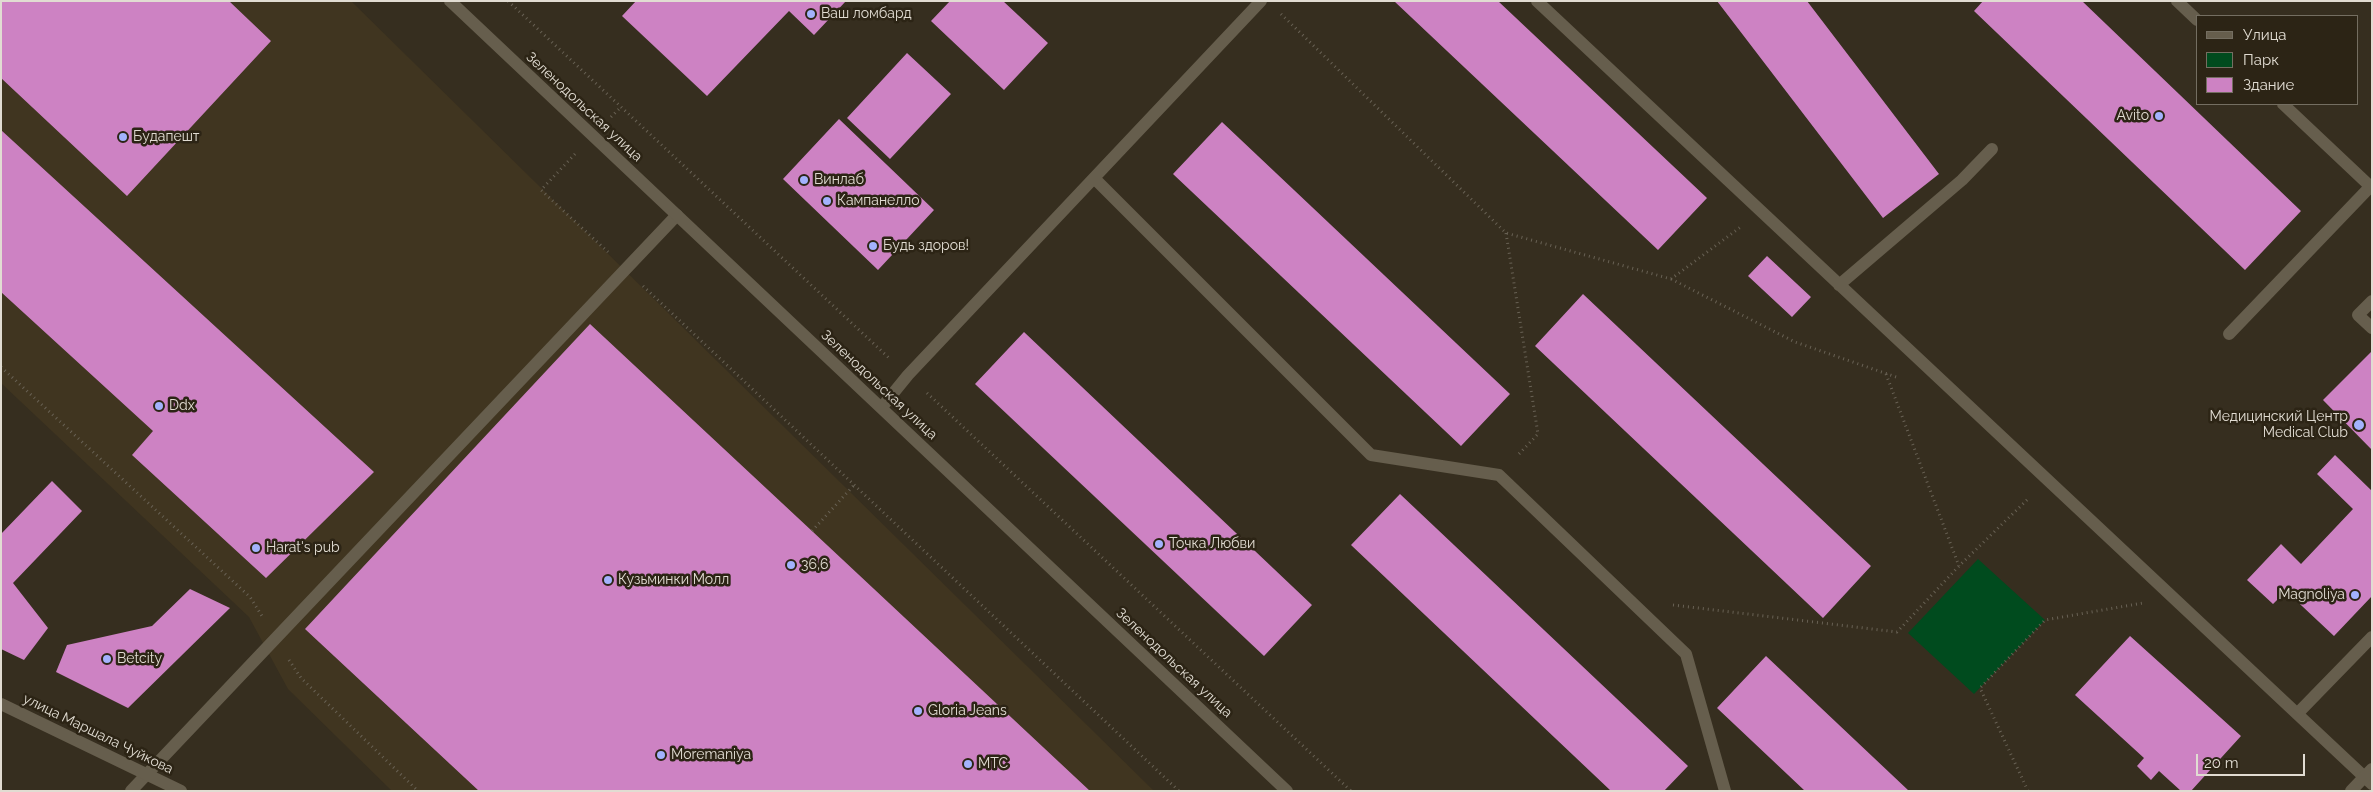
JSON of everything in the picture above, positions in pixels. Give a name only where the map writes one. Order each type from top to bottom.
[{"type":"street","name":"Зеленодольская улица","points":[[450,1],[1288,791]]},
{"type":"street","points":[[882,407],[908,375],[1262,1]]},
{"type":"street","points":[[1537,1],[2172,598],[2297,714],[2369,777],[2351,791]]},
{"type":"street","points":[[2177,1],[2196,19]]},
{"type":"street","points":[[2229,334],[2371,188],[2285,105]]},
{"type":"street","points":[[1840,285],[1962,180],[1992,149]]},
{"type":"street","points":[[1094,178],[1372,455],[1499,475],[1686,654],[1725,791]]},
{"type":"street","points":[[131,791],[677,215]]},
{"type":"street","points":[[2372,301],[2358,315],[2372,328]]},
{"type":"street","points":[[2297,714],[2372,637]]},
{"type":"street","name":"улица Маршала Чуйкова","points":[[1,704],[181,791]]},
{"type":"path","points":[[508,1],[1351,791]]},
{"type":"path","points":[[1275,8],[1506,233],[1672,279],[1794,342],[1905,380]]},
{"type":"path","points":[[541,190],[1179,791]]},
{"type":"path","points":[[1672,279],[1762,212]]},
{"type":"path","points":[[1499,475],[1538,434],[1506,233]]},
{"type":"path","points":[[1,366],[250,596],[301,678],[418,791]]},
{"type":"path","points":[[1886,374],[1959,566]]},
{"type":"path","points":[[1630,600],[1897,632],[1959,566],[2048,480]]},
{"type":"path","points":[[812,531],[855,484]]},
{"type":"path","points":[[2028,791],[1980,688],[2045,620],[2172,598]]},
{"type":"shaded area","points":[[1,1],[351,1],[1154,791],[392,791],[288,689],[249,617],[1,383]]},
{"type":"green space","points":[[1978,559],[2045,620],[1974,694],[1908,633]]},
{"type":"building","name":"Будапешт","points":[[1,1],[229,1],[271,41],[127,196],[1,78]]},
{"type":"building","points":[[636,1],[846,1],[814,35],[789,11],[707,96],[622,16]]},
{"type":"building","points":[[950,1],[1003,1],[1048,43],[1004,90],[931,21]]},
{"type":"building","points":[[1394,1],[1498,1],[1707,198],[1658,250]]},
{"type":"building","points":[[1717,1],[1807,1],[1939,174],[1883,218]]},
{"type":"building","points":[[1983,1],[2082,1],[2301,211],[2245,270],[1974,11]]},
{"type":"building","points":[[907,53],[951,94],[890,159],[847,118]]},
{"type":"building","points":[[839,119],[934,210],[878,270],[783,179]]},
{"type":"building","points":[[1222,122],[1510,394],[1461,446],[1173,174]]},
{"type":"building","points":[[1,130],[374,472],[266,578],[132,455],[153,431],[1,292]]},
{"type":"building","points":[[1767,256],[1811,297],[1792,317],[1748,276]]},
{"type":"building","points":[[1583,294],[1871,566],[1823,618],[1535,346]]},
{"type":"building","name":"Кузьминки Молл","points":[[590,324],[1090,791],[479,791],[305,629]]},
{"type":"building","points":[[1024,332],[1312,605],[1264,656],[975,384]]},
{"type":"building","name":"Медицинский Центр Medical Club","points":[[2372,351],[2372,450],[2323,400]]},
{"type":"building","points":[[2335,455],[2372,491],[2372,596],[2334,636],[2286,591],[2273,604],[2247,580],[2281,544],[2301,564],[2353,509],[2317,474]]},
{"type":"building","points":[[52,481],[82,511],[13,583],[48,628],[24,660],[1,649],[1,534]]},
{"type":"building","points":[[1400,494],[1688,766],[1664,791],[1611,791],[1351,545]]},
{"type":"building","points":[[190,589],[230,608],[128,708],[56,672],[67,645],[152,626]]},
{"type":"building","points":[[2130,636],[2241,736],[2191,791],[2181,791],[2159,771],[2151,780],[2137,766],[2144,758],[2075,695]]},
{"type":"building","points":[[1766,656],[1909,791],[1805,791],[1717,708]]},
{"type":"place","name":"Ваш ломбард","points":[[811,14]]},
{"type":"place","name":"Avito","points":[[2159,116]]},
{"type":"place","name":"Будапешт","points":[[123,137]]},
{"type":"place","name":"Винлаб","points":[[804,180]]},
{"type":"place","name":"Кампанелло","points":[[827,201]]},
{"type":"place","name":"Будь здоров!","points":[[873,246]]},
{"type":"place","name":"Ddx","points":[[159,406]]},
{"type":"place","name":"Медицинский Центр Medical Club","points":[[2359,425]]},
{"type":"place","name":"Точка Любви","points":[[1159,544]]},
{"type":"place","name":"Harat's pub","points":[[256,548]]},
{"type":"place","name":"36,6","points":[[791,565]]},
{"type":"place","name":"Кузьминки Молл","points":[[608,580]]},
{"type":"place","name":"Magnoliya","points":[[2355,595]]},
{"type":"place","name":"Betcity","points":[[107,659]]},
{"type":"place","name":"Gloria Jeans","points":[[918,711]]},
{"type":"place","name":"Moremaniya","points":[[661,755]]},
{"type":"place","name":"МТС","points":[[968,764]]}]
